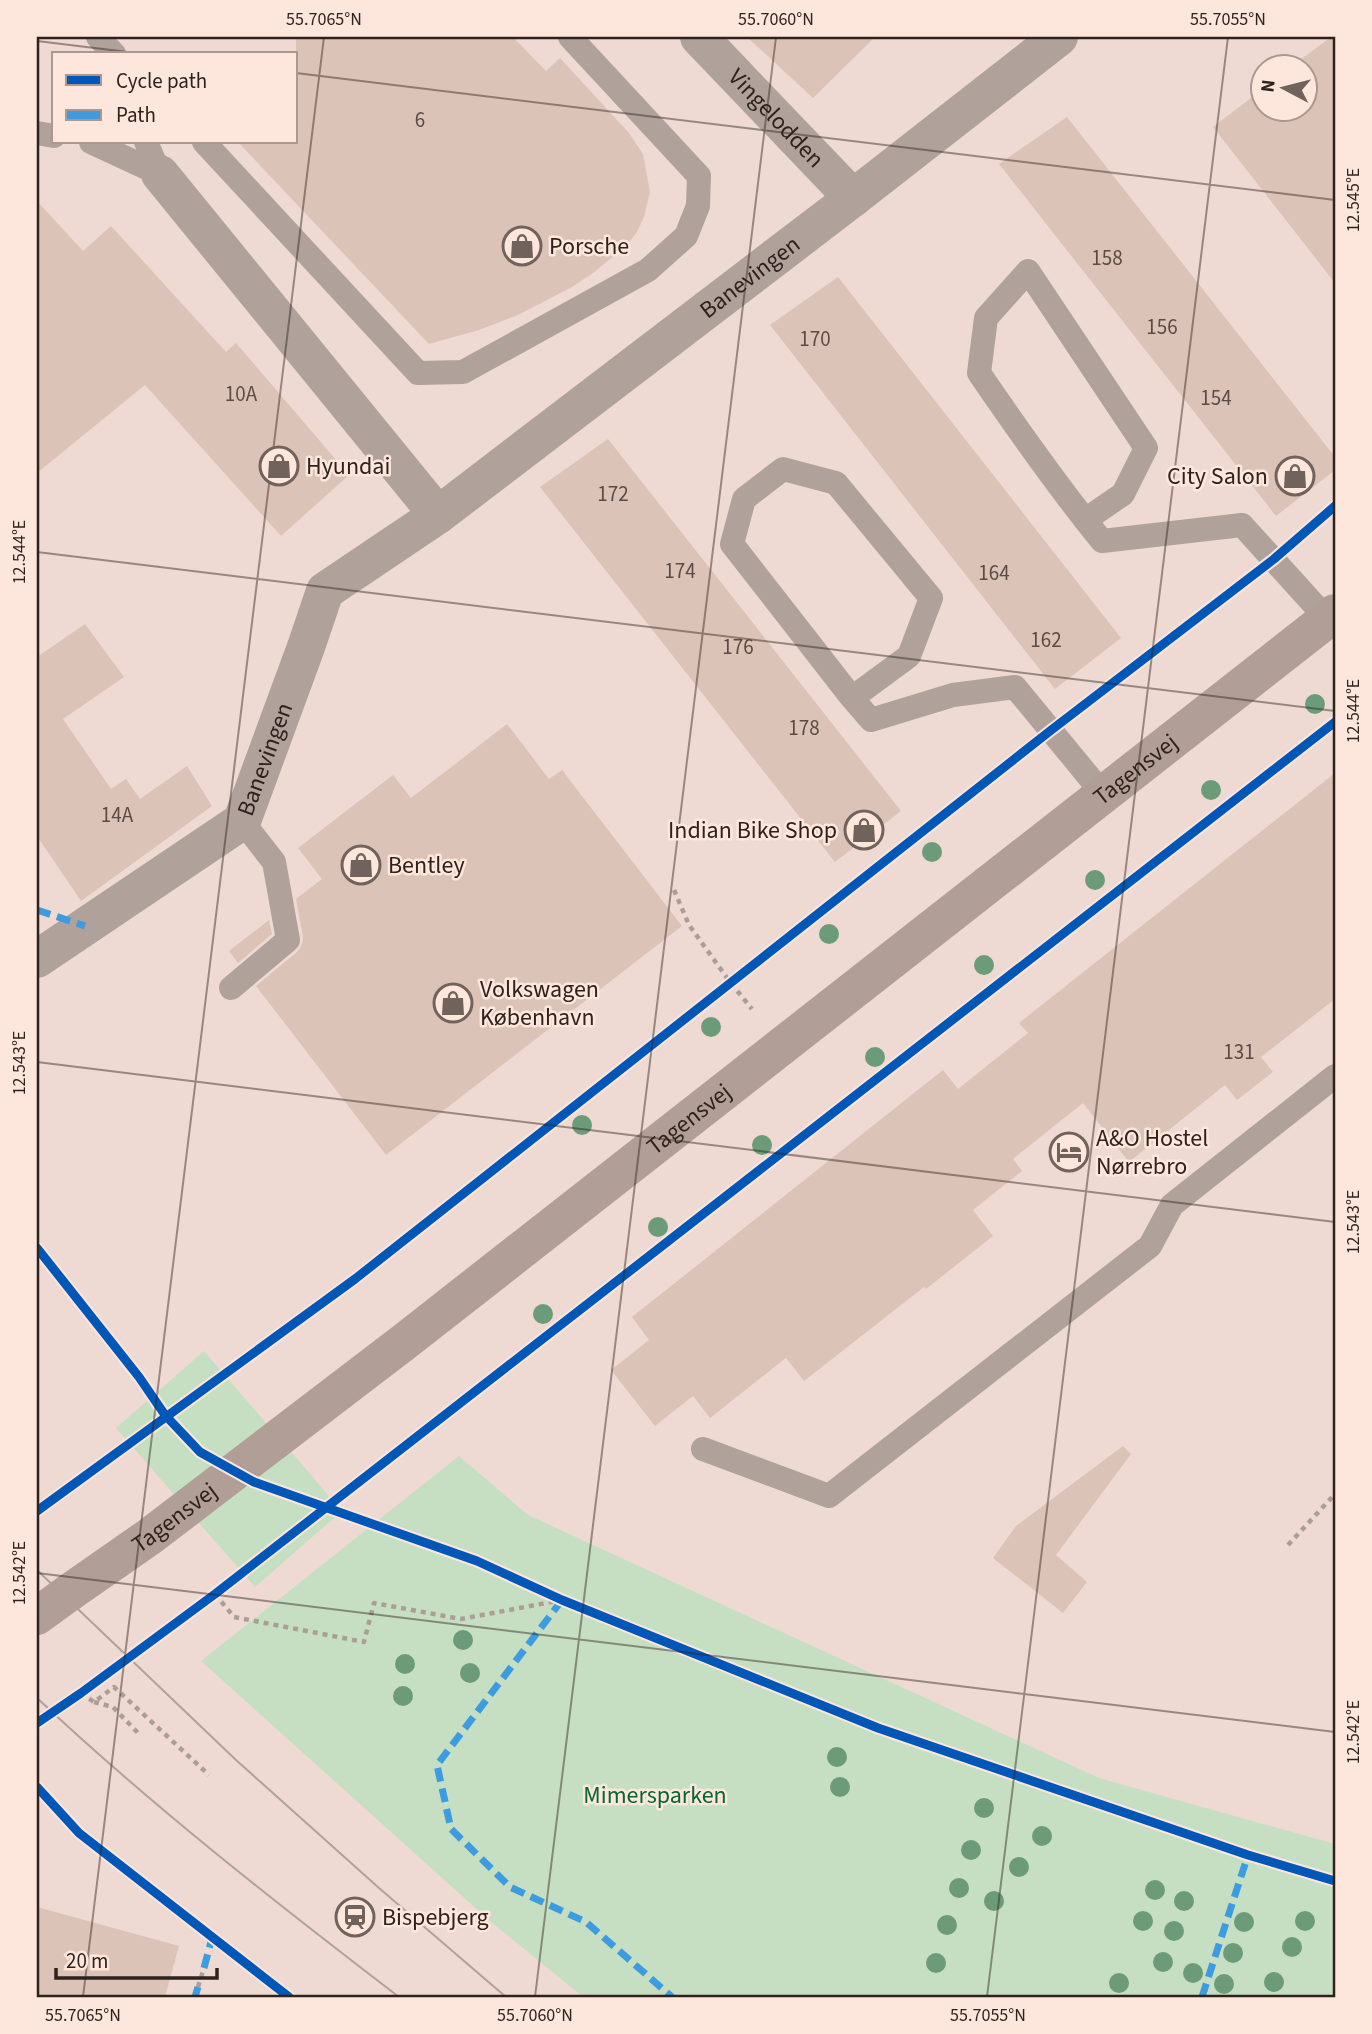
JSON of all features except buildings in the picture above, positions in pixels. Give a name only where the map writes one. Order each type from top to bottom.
[{"type":"street","name":"Vingelodden","points":[[699,37],[853,198]]},
{"type":"street","name":"Banevingen","points":[[37,959],[242,821],[324,591],[438,515],[1059,37]]},
{"type":"street","points":[[153,158],[438,515]]},
{"type":"street","name":"Tagensvej","points":[[37,1616],[149,1537],[404,1342],[1331,617]]},
{"type":"lane","points":[[98,37],[112,52]]},
{"type":"lane","points":[[206,144],[418,373],[463,372],[648,270],[686,236],[698,205],[699,176],[570,37]]},
{"type":"lane","points":[[99,144],[153,158]]},
{"type":"lane","points":[[1085,520],[1123,494],[1146,448],[1028,271],[986,318],[979,373],[1058,486],[1085,520],[1102,541],[1242,525],[1331,617]]},
{"type":"lane","points":[[852,698],[909,656],[931,598],[836,483],[783,469],[744,499],[732,544],[852,698],[871,720],[953,695],[1014,687],[1104,795]]},
{"type":"lane","points":[[231,988],[288,940],[274,862],[242,821]]},
{"type":"lane","points":[[703,1448],[829,1496],[1150,1246],[1172,1205],[1335,1076]]},
{"type":"path","points":[[674,890],[690,925],[730,982],[783,1046]]},
{"type":"path","points":[[719,990],[740,974]]},
{"type":"path","points":[[1288,1545],[1335,1494]]},
{"type":"path","points":[[204,1602],[226,1585]]},
{"type":"path","points":[[215,1594],[234,1617],[364,1642],[374,1603],[461,1619],[562,1600]]},
{"type":"path","points":[[550,1595],[575,1605]]},
{"type":"path","points":[[77,1696],[92,1685]]},
{"type":"path","points":[[94,1702],[114,1687],[209,1775]]},
{"type":"path","points":[[77,1696],[113,1707],[138,1732]]},
{"type":"path","points":[[198,1987],[204,1968]]},
{"type":"green space","points":[[204,1351],[342,1511],[255,1587],[116,1428]]},
{"type":"green space","name":"Mimersparken","points":[[459,1456],[528,1515],[1099,1778],[1335,1844],[1335,1997],[583,1997],[491,1922],[201,1661]]},
{"type":"tram line","points":[[37,1570],[236,1760],[506,1997]]},
{"type":"tram line","points":[[37,1698],[169,1815],[399,1997]]},
{"type":"marked path","points":[[37,910],[85,926]]},
{"type":"marked path","points":[[562,1600],[437,1765],[451,1829],[510,1887],[586,1922],[672,1997]]},
{"type":"marked path","points":[[1202,1997],[1248,1855]]},
{"type":"marked path","points":[[204,1968],[212,1938]]},
{"type":"marked path","points":[[195,1997],[198,1987]]},
{"type":"cycle path","points":[[37,1511],[355,1279],[1050,731],[1274,559],[1335,506]]},
{"type":"cycle path","points":[[37,1723],[215,1594],[1335,722]]},
{"type":"cycle path","points":[[37,1248],[139,1377],[165,1415],[200,1452],[254,1482],[477,1561],[562,1600],[878,1728],[1248,1855],[1335,1881]]},
{"type":"cycle path","points":[[37,1787],[79,1833],[289,1997]]},
{"type":"place","name":"Porsche","points":[[522,246]]},
{"type":"place","name":"Hyundai","points":[[279,466]]},
{"type":"place","name":"City Salon","points":[[1295,476]]},
{"type":"place","name":"Indian Bike Shop","points":[[864,830]]},
{"type":"place","name":"Bentley","points":[[361,865]]},
{"type":"place","name":"Volkswagen København","points":[[453,1003]]},
{"type":"place","name":"A&O Hostel Nørrebro","points":[[1069,1152]]},
{"type":"place","name":"Bispebjerg","points":[[355,1917]]}]
